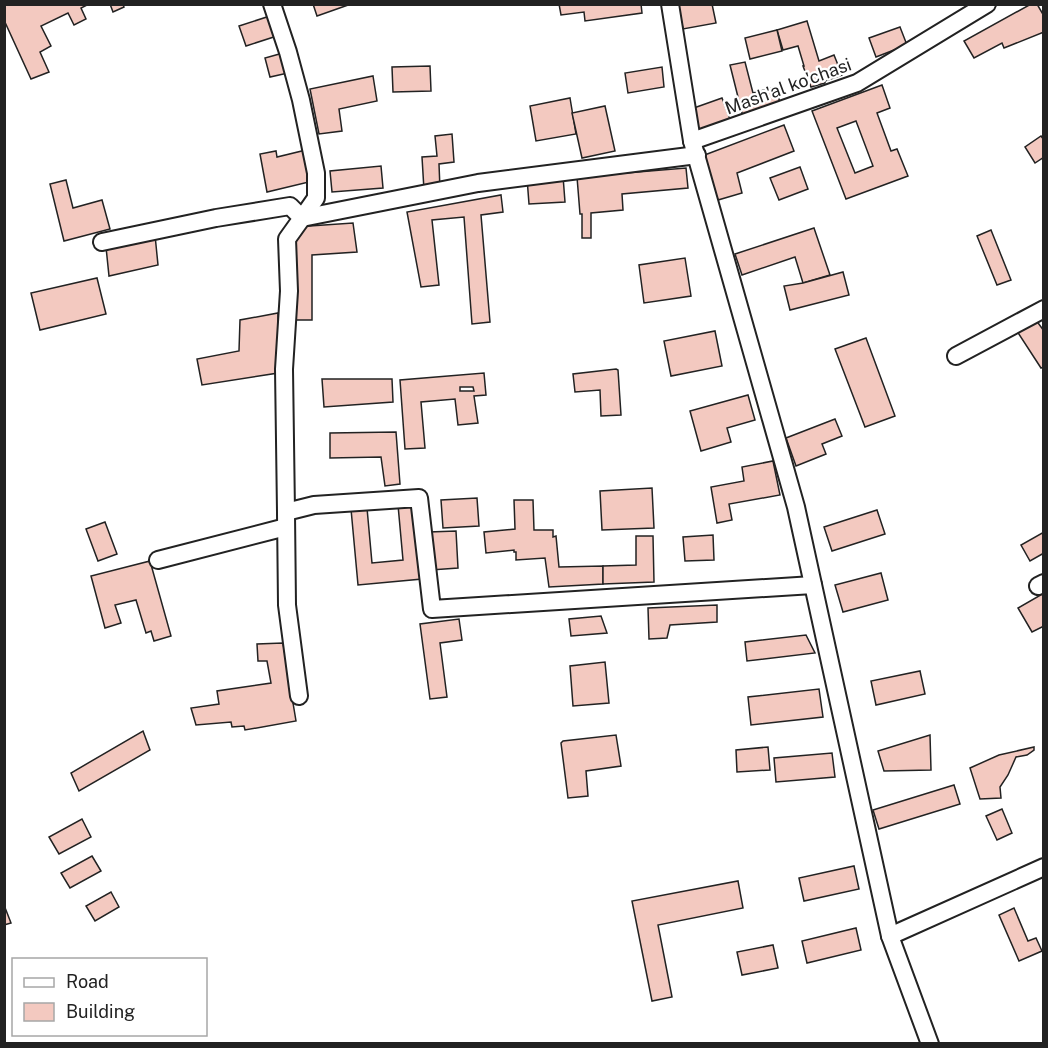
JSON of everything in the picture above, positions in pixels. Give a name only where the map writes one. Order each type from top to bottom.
[{"type":"street","points":[[272,4],[301,100],[316,173],[316,198],[287,239],[289,291],[284,369],[287,605],[299,696]]},
{"type":"street","points":[[670,4],[694,148],[795,507],[890,936],[930,1044]]},
{"type":"street","name":"Mash'al ko'chasi","points":[[302,218],[478,183],[694,148],[857,83],[987,4]]},
{"type":"street","points":[[102,242],[290,206],[302,218]]},
{"type":"street","points":[[956,356],[1044,309]]},
{"type":"street","points":[[158,560],[286,519],[314,505],[419,498],[432,609],[813,585]]},
{"type":"street","points":[[890,936],[1044,867]]},
{"type":"building","points":[[4,4],[86,4],[81,8],[86,19],[74,25],[68,13],[41,26],[51,46],[40,52],[49,72],[31,79],[4,20]]},
{"type":"building","points":[[110,4],[123,4],[124,7],[113,12]]},
{"type":"building","points":[[313,4],[351,4],[317,16]]},
{"type":"building","points":[[559,4],[641,4],[642,13],[585,21],[584,12],[561,15]]},
{"type":"building","points":[[678,4],[712,4],[716,23],[683,29]]},
{"type":"building","points":[[1031,4],[1037,4],[1044,16],[1044,32],[1004,48],[1002,43],[974,58],[964,41]]},
{"type":"building","points":[[273,15],[280,35],[246,46],[239,26]]},
{"type":"building","points":[[807,21],[819,61],[834,55],[842,75],[811,87],[798,46],[783,50],[777,30]]},
{"type":"building","points":[[900,27],[907,45],[876,57],[869,38]]},
{"type":"building","points":[[777,30],[782,51],[750,59],[745,38]]},
{"type":"building","points":[[283,53],[288,73],[270,77],[265,58]]},
{"type":"building","points":[[745,62],[753,93],[776,87],[781,107],[743,117],[730,65]]},
{"type":"building","points":[[430,66],[431,91],[393,92],[392,67]]},
{"type":"building","points":[[662,67],[664,87],[628,93],[625,73]]},
{"type":"building","points":[[373,76],[377,101],[339,109],[342,131],[319,134],[310,89]]},
{"type":"building","points":[[882,85],[890,108],[877,113],[891,151],[897,149],[908,176],[846,199],[812,111]],"holes":[[[856,121],[873,166],[855,173],[837,128]]]},
{"type":"building","points":[[570,98],[576,134],[536,141],[530,106]]},
{"type":"building","points":[[722,98],[731,122],[700,134],[691,109]]},
{"type":"building","points":[[605,106],[615,151],[582,158],[572,113]]},
{"type":"building","points":[[784,125],[794,151],[737,173],[742,193],[718,200],[702,156]]},
{"type":"building","points":[[452,134],[454,162],[439,164],[440,189],[424,190],[422,157],[437,156],[435,136]]},
{"type":"building","points":[[1041,136],[1044,140],[1044,157],[1035,163],[1025,147]]},
{"type":"building","points":[[306,150],[313,181],[267,192],[260,154],[276,151],[277,157]]},
{"type":"building","points":[[381,166],[383,188],[332,192],[330,171]]},
{"type":"building","points":[[800,167],[808,189],[779,200],[770,178]]},
{"type":"building","points":[[686,168],[688,188],[622,194],[623,210],[591,213],[591,238],[582,238],[582,214],[580,214],[577,177]]},
{"type":"building","points":[[563,176],[565,202],[529,204],[527,178]]},
{"type":"building","points":[[66,180],[73,208],[102,200],[110,229],[64,241],[50,184]]},
{"type":"building","points":[[501,195],[503,212],[481,215],[490,322],[472,324],[464,217],[432,220],[439,285],[421,287],[407,212]]},
{"type":"building","points":[[353,223],[357,252],[312,255],[312,320],[294,320],[295,227]]},
{"type":"building","points":[[814,228],[830,275],[803,283],[795,257],[742,275],[735,254]]},
{"type":"building","points":[[991,230],[1011,280],[997,285],[977,236]]},
{"type":"building","points":[[155,235],[158,265],[109,276],[106,247]]},
{"type":"building","points":[[685,258],[691,296],[644,303],[639,265]]},
{"type":"building","points":[[843,272],[849,295],[790,310],[784,286]]},
{"type":"building","points":[[97,278],[106,314],[40,330],[31,293]]},
{"type":"building","points":[[278,313],[278,373],[202,385],[197,359],[239,351],[240,320]]},
{"type":"building","points":[[1033,316],[1044,331],[1044,367],[1041,368],[1015,328]]},
{"type":"building","points":[[715,331],[722,366],[671,376],[664,341]]},
{"type":"building","points":[[866,338],[895,416],[865,427],[835,349]]},
{"type":"building","points":[[618,370],[621,415],[601,416],[600,390],[575,392],[573,374]]},
{"type":"building","points":[[484,373],[486,395],[474,396],[478,423],[458,425],[455,399],[421,402],[425,448],[405,449],[400,380]],"holes":[[[460,387],[473,387],[474,391],[460,391]]]},
{"type":"building","points":[[322,379],[392,379],[393,402],[324,407]]},
{"type":"building","points":[[748,395],[755,420],[727,428],[731,442],[701,451],[690,411]]},
{"type":"building","points":[[835,419],[842,436],[822,444],[826,454],[796,466],[786,438]]},
{"type":"building","points":[[396,432],[400,484],[385,486],[381,457],[330,458],[330,433]]},
{"type":"building","points":[[773,461],[780,495],[729,504],[732,520],[717,523],[711,487],[744,481],[742,467]]},
{"type":"building","points":[[652,488],[654,528],[602,530],[600,491]]},
{"type":"building","points":[[477,498],[479,526],[443,528],[441,500]]},
{"type":"building","points":[[514,500],[533,500],[534,530],[553,530],[553,537],[556,536],[559,567],[603,566],[603,584],[549,587],[545,558],[516,560],[514,550],[486,553],[484,532],[515,529]]},
{"type":"building","points":[[415,504],[422,579],[358,585],[351,509],[367,508],[372,563],[403,560],[398,505]]},
{"type":"building","points":[[877,510],[885,534],[832,551],[824,527]]},
{"type":"building","points":[[105,522],[117,554],[98,561],[86,529]]},
{"type":"building","points":[[456,531],[458,568],[431,570],[429,532]]},
{"type":"building","points":[[1044,532],[1044,553],[1030,561],[1021,545]]},
{"type":"building","points":[[713,535],[714,560],[685,561],[683,537]]},
{"type":"building","points":[[636,536],[653,536],[654,582],[603,584],[603,566],[636,565]]},
{"type":"building","points":[[150,561],[171,636],[154,641],[151,631],[146,633],[136,600],[115,605],[121,623],[105,628],[91,576]]},
{"type":"building","points":[[881,573],[888,600],[843,612],[835,585]]},
{"type":"building","points":[[1044,593],[1044,626],[1032,632],[1018,608]]},
{"type":"building","points":[[717,605],[717,622],[670,625],[667,638],[649,639],[648,608]]},
{"type":"building","points":[[601,616],[607,633],[571,636],[569,619]]},
{"type":"building","points":[[459,619],[462,640],[440,643],[447,697],[430,699],[420,624]]},
{"type":"building","points":[[806,635],[815,653],[747,661],[745,642]]},
{"type":"building","points":[[283,643],[296,721],[245,730],[244,726],[232,727],[231,722],[196,725],[191,708],[219,704],[217,691],[271,683],[267,661],[258,661],[257,644]]},
{"type":"building","points":[[605,662],[609,703],[573,706],[570,666]]},
{"type":"building","points":[[920,671],[925,694],[876,705],[871,681]]},
{"type":"building","points":[[819,689],[823,717],[751,725],[748,697]]},
{"type":"building","points":[[143,731],[150,750],[79,791],[71,773]]},
{"type":"building","points":[[616,735],[621,766],[586,771],[588,796],[568,798],[561,743]]},
{"type":"building","points":[[930,735],[931,770],[884,771],[878,751]]},
{"type":"building","points":[[768,747],[770,770],[737,772],[736,750]]},
{"type":"building","points":[[1034,747],[1034,750],[1027,755],[1016,757],[1000,787],[1001,798],[980,799],[970,768],[999,755]]},
{"type":"building","points":[[832,753],[835,777],[776,782],[774,758]]},
{"type":"building","points":[[954,785],[960,804],[879,829],[873,810]]},
{"type":"building","points":[[1002,809],[1012,833],[997,840],[986,816]]},
{"type":"building","points":[[82,819],[91,837],[59,854],[49,837]]},
{"type":"building","points":[[92,856],[101,871],[70,888],[61,873]]},
{"type":"building","points":[[854,866],[859,889],[804,901],[799,878]]},
{"type":"building","points":[[738,881],[743,908],[658,925],[672,997],[652,1001],[632,901]]},
{"type":"building","points":[[111,892],[119,907],[95,921],[86,906]]},
{"type":"building","points":[[4,905],[11,923],[4,925]]},
{"type":"building","points":[[1014,908],[1028,941],[1036,938],[1042,951],[1019,961],[999,915]]},
{"type":"building","points":[[856,928],[861,950],[807,963],[802,941]]},
{"type":"building","points":[[773,945],[778,968],[742,975],[737,952]]}]
